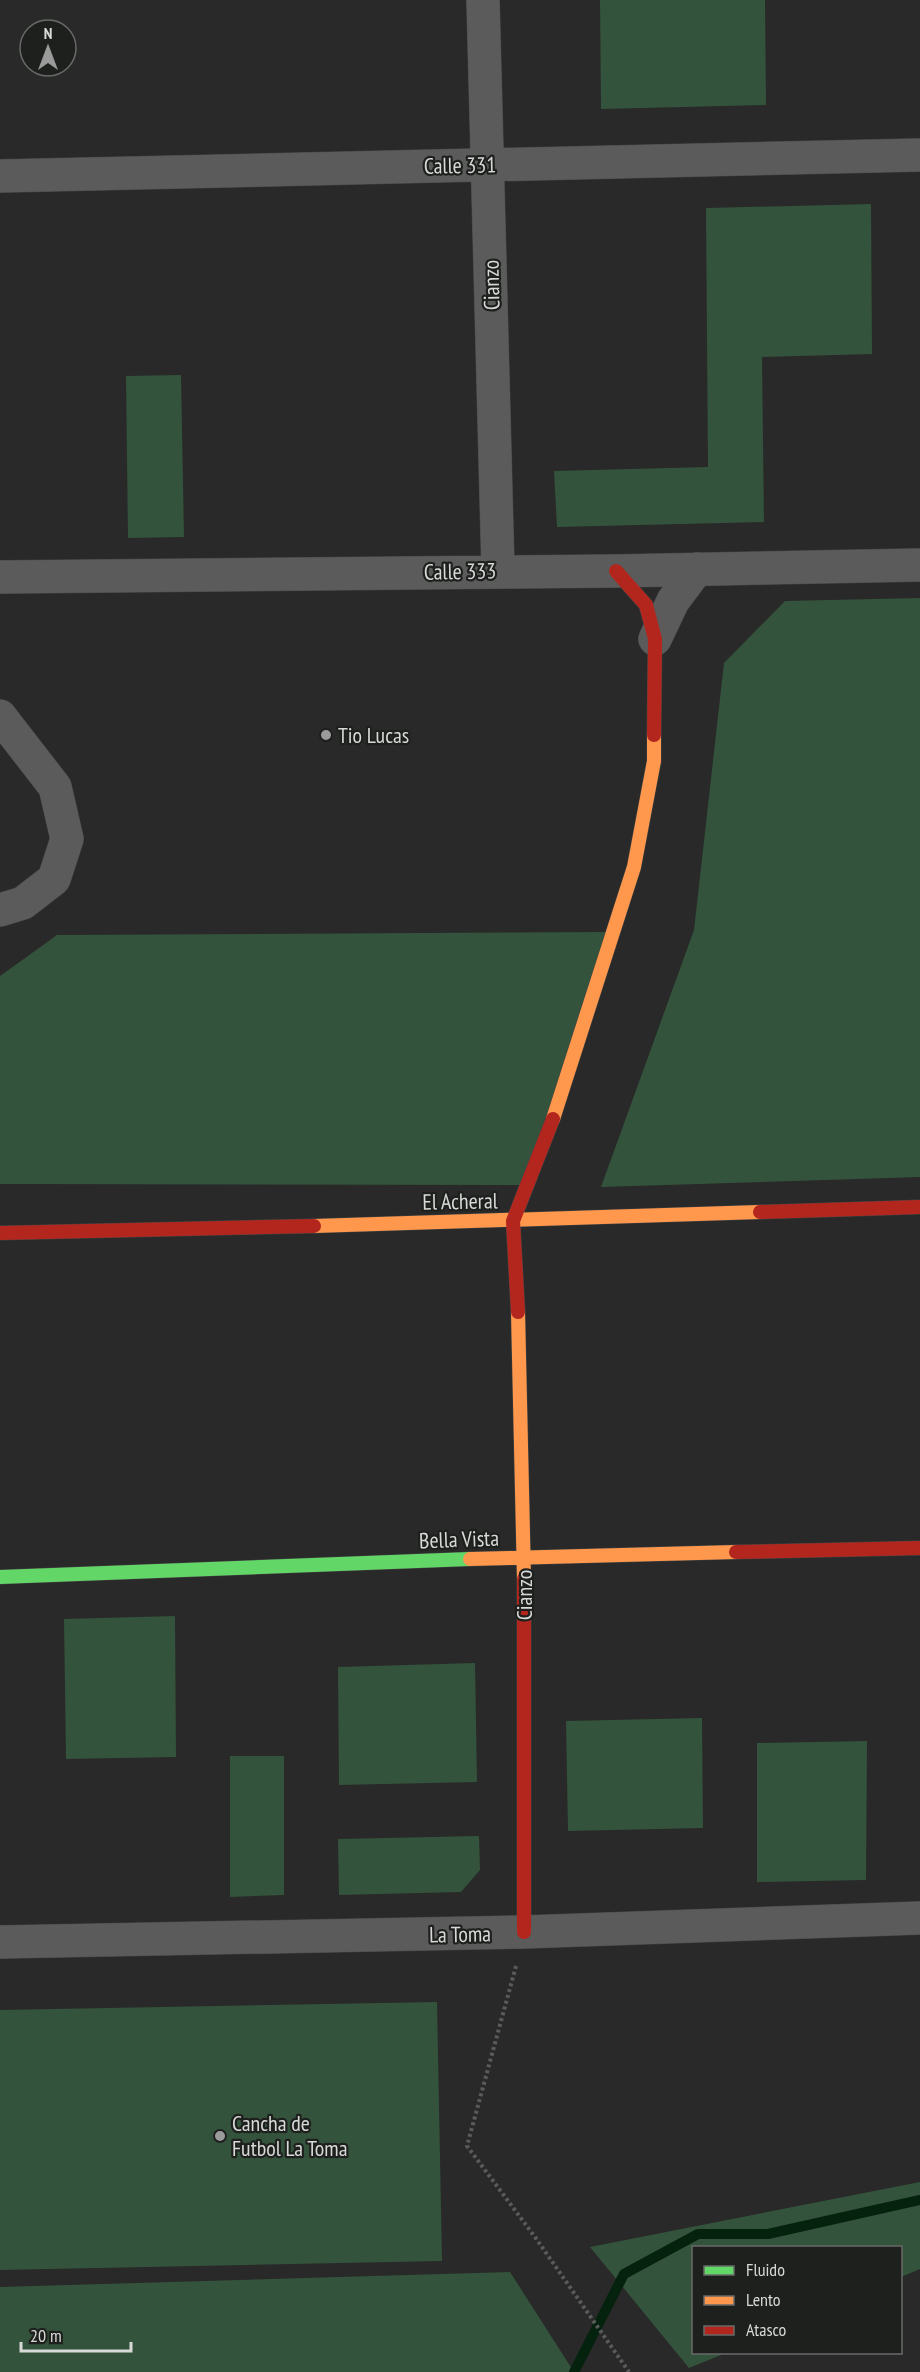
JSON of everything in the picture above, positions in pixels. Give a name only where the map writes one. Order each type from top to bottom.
[{"type":"street","name":"Cianzo","points":[[483,0],[498,570]]},
{"type":"street","name":"Calle 331","points":[[0,176],[920,155]]},
{"type":"street","name":"Calle 333","points":[[0,577],[498,570],[616,571],[920,565]]},
{"type":"street","points":[[655,639],[673,601],[697,569]]},
{"type":"street","points":[[513,1221],[552,1121],[634,867],[654,761],[655,639],[646,605],[616,571]]},
{"type":"street","points":[[0,716],[55,787],[67,839],[54,879],[23,903],[0,910]]},
{"type":"street","name":"El Acheral","points":[[0,1233],[513,1221],[920,1207]]},
{"type":"street","name":"Cianzo","points":[[513,1221],[517,1284],[524,1557],[524,1932]]},
{"type":"street","name":"Bella Vista","points":[[0,1576],[524,1557],[920,1548]]},
{"type":"street","name":"La Toma","points":[[0,1942],[524,1932],[920,1918]]},
{"type":"path","points":[[524,1932],[467,2146],[535,2237],[629,2372]]},
{"type":"green space","points":[[600,0],[765,0],[766,105],[601,109]]},
{"type":"green space","points":[[871,204],[872,354],[762,357],[764,522],[557,527],[554,471],[708,467],[706,208]]},
{"type":"green space","points":[[181,375],[184,537],[128,538],[126,376]]},
{"type":"green space","points":[[920,598],[920,1177],[601,1187],[694,930],[724,663],[785,601]]},
{"type":"green space","points":[[612,932],[523,1185],[0,1184],[0,976],[57,935]]},
{"type":"green space","points":[[175,1616],[176,1757],[66,1759],[64,1619]]},
{"type":"green space","points":[[475,1663],[477,1782],[339,1785],[338,1667]]},
{"type":"green space","points":[[702,1718],[703,1828],[568,1831],[566,1721]]},
{"type":"green space","points":[[867,1741],[866,1880],[757,1882],[757,1743]]},
{"type":"green space","points":[[230,1756],[284,1756],[284,1895],[230,1897]]},
{"type":"green space","points":[[479,1836],[480,1870],[461,1892],[339,1895],[338,1839]]},
{"type":"green space","name":"Cancha de Futbol La Toma","points":[[437,2002],[442,2261],[0,2270],[0,2010]]},
{"type":"green space","points":[[920,2182],[920,2269],[902,2277],[902,2246],[692,2246],[692,2354],[724,2354],[689,2368],[590,2247]]},
{"type":"green space","points":[[510,2272],[574,2372],[0,2372],[0,2287]]},
{"type":"waterway","points":[[574,2372],[624,2274],[698,2234],[768,2234],[920,2200]]},
{"type":"traffic: fast","points":[[0,1577],[470,1559]]},
{"type":"traffic: slow","points":[[553,1119],[634,867],[654,761],[654,735]]},
{"type":"traffic: slow","points":[[314,1226],[760,1212]]},
{"type":"traffic: slow","points":[[518,1312],[524,1579]]},
{"type":"traffic: slow","points":[[470,1559],[736,1552]]},
{"type":"traffic: jam","points":[[616,571],[646,605],[655,639],[654,735]]},
{"type":"traffic: jam","points":[[518,1312],[513,1221],[553,1119]]},
{"type":"traffic: jam","points":[[760,1212],[920,1207]]},
{"type":"traffic: jam","points":[[0,1233],[314,1226]]},
{"type":"traffic: jam","points":[[736,1552],[920,1548]]},
{"type":"traffic: jam","points":[[524,1579],[524,1932]]},
{"type":"place","name":"Tio Lucas","points":[[326,735]]},
{"type":"place","name":"Cancha de Futbol La Toma","points":[[220,2136]]}]
